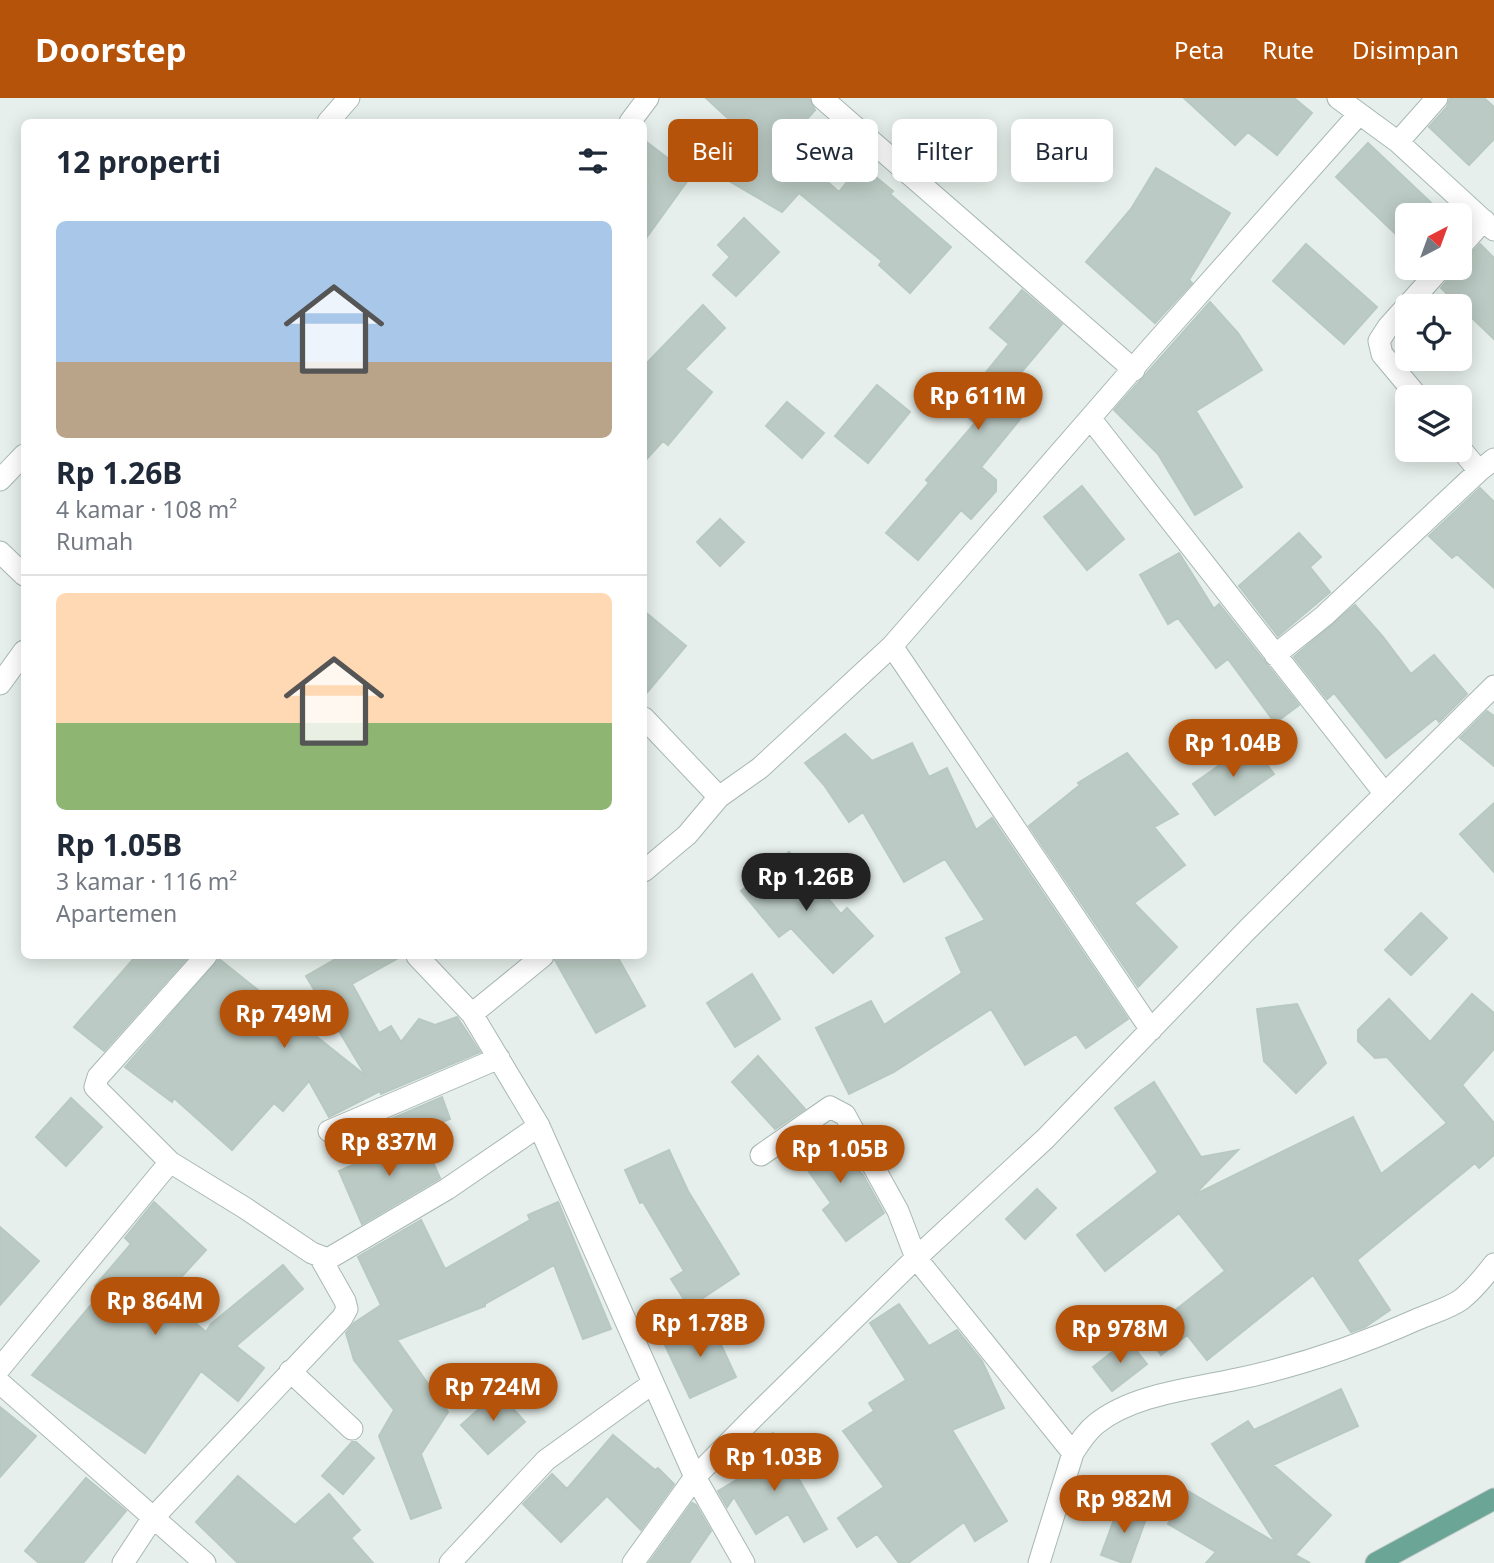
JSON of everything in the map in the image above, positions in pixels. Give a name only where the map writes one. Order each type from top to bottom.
[{"type":"main road","points":[[1376,1563],[1494,1499]]},
{"type":"street","points":[[331,119],[349,98]]},
{"type":"street","points":[[631,119],[648,98]]},
{"type":"street","points":[[822,98],[1134,370]]},
{"type":"street","points":[[1338,98],[1398,142],[1489,225],[1472,238]]},
{"type":"street","points":[[1398,142],[1437,98]]},
{"type":"street","points":[[647,868],[687,835],[719,797],[760,768],[892,646],[1359,114]]},
{"type":"street","points":[[1408,385],[1382,354],[1379,341],[1388,327],[1430,280]]},
{"type":"street","points":[[1090,418],[1385,794]]},
{"type":"street","points":[[1275,655],[1324,616],[1487,465],[1472,456]]},
{"type":"street","points":[[0,480],[21,458]]},
{"type":"street","points":[[0,552],[21,572]]},
{"type":"street","points":[[892,646],[1151,1030]]},
{"type":"street","points":[[0,684],[21,655]]},
{"type":"street","points":[[633,1563],[695,1477],[916,1258],[1045,1139],[1248,929],[1494,686]]},
{"type":"street","points":[[647,721],[719,797]]},
{"type":"street","points":[[203,959],[96,1082],[95,1087],[170,1162],[320,1257],[328,1259],[447,1189],[539,1126]]},
{"type":"street","points":[[420,959],[472,1014],[539,1126],[695,1477],[744,1563]]},
{"type":"street","points":[[472,1014],[539,959]]},
{"type":"street","points":[[329,1131],[499,1058]]},
{"type":"street","points":[[761,1154],[830,1107],[845,1115],[898,1211],[916,1258],[1073,1453]]},
{"type":"street","points":[[0,1368],[170,1162]]},
{"type":"street","points":[[123,1563],[152,1519],[342,1318],[347,1309],[345,1301],[320,1257]]},
{"type":"street","points":[[1039,1563],[1073,1453],[1097,1423],[1124,1409],[1171,1391],[1238,1379],[1344,1349],[1460,1301],[1494,1264]]},
{"type":"street","points":[[290,1371],[352,1429]]},
{"type":"street","points":[[0,1383],[205,1563]]},
{"type":"street","points":[[450,1563],[546,1460],[653,1383]]},
{"type":"building","points":[[706,98],[809,98],[815,110],[807,119],[772,119],[772,182],[828,182],[839,192],[847,182],[878,182],[878,179],[893,191],[890,194],[951,247],[910,293],[879,265],[882,261],[799,193],[782,212],[731,182],[758,182],[758,119],[729,119]]},
{"type":"building","points":[[1184,98],[1294,98],[1312,113],[1277,155],[1248,132],[1235,145]]},
{"type":"building","points":[[1450,98],[1484,98],[1494,107],[1494,139],[1469,165],[1429,127],[1447,107]]},
{"type":"building","points":[[647,142],[668,158],[668,182],[687,182],[647,237]]},
{"type":"building","points":[[1368,143],[1431,203],[1395,203],[1395,234],[1336,177]]},
{"type":"building","points":[[1156,168],[1230,213],[1189,280],[1192,283],[1155,323],[1086,262],[1131,209]]},
{"type":"building","points":[[744,218],[779,252],[736,296],[713,275],[730,257],[718,245]]},
{"type":"building","points":[[1306,244],[1377,307],[1344,344],[1273,281]]},
{"type":"building","points":[[1480,244],[1494,258],[1494,339],[1472,318],[1472,294],[1447,294],[1441,288],[1448,280],[1472,280],[1472,253]]},
{"type":"building","points":[[1022,290],[1062,324],[1002,395],[1025,413],[981,467],[996,480],[996,491],[971,519],[961,510],[918,560],[886,533],[929,483],[926,480],[975,423],[957,408],[1009,344],[990,328]]},
{"type":"building","points":[[1210,302],[1238,333],[1262,370],[1196,411],[1242,487],[1195,515],[1158,454],[1114,410]]},
{"type":"building","points":[[703,305],[725,328],[685,369],[712,392],[668,445],[663,441],[647,459],[647,363]]},
{"type":"building","points":[[877,385],[910,412],[868,463],[835,436]]},
{"type":"building","points":[[787,402],[824,433],[802,458],[766,426]]},
{"type":"building","points":[[1082,486],[1124,539],[1087,570],[1044,517]]},
{"type":"building","points":[[1480,488],[1494,502],[1494,588],[1457,554],[1452,558],[1429,536]]},
{"type":"building","points":[[720,519],[744,542],[720,566],[697,542]]},
{"type":"building","points":[[1299,533],[1321,557],[1310,567],[1330,592],[1278,636],[1239,586]]},
{"type":"building","points":[[1179,553],[1214,609],[1219,604],[1299,705],[1275,723],[1228,659],[1216,668],[1178,618],[1168,624],[1140,575]]},
{"type":"building","points":[[1355,605],[1411,674],[1434,655],[1467,694],[1439,722],[1436,718],[1386,758],[1334,693],[1327,699],[1294,657]]},
{"type":"building","points":[[647,614],[686,646],[647,692]]},
{"type":"building","points":[[1487,711],[1494,716],[1494,766],[1460,738]]},
{"type":"building","points":[[845,734],[872,761],[912,743],[929,777],[947,768],[976,830],[992,818],[1128,1019],[1086,1048],[1076,1034],[1025,1065],[991,1009],[894,1072],[849,1094],[816,1028],[871,1001],[884,1025],[962,973],[946,938],[985,920],[945,859],[904,882],[863,812],[849,822],[805,763]]},
{"type":"building","points":[[1251,743],[1274,774],[1215,815],[1193,784]]},
{"type":"building","points":[[1127,753],[1178,814],[1154,827],[1185,865],[1134,903],[1177,947],[1138,987],[1029,826],[1080,785],[1078,783]]},
{"type":"building","points":[[1494,803],[1494,872],[1460,834]]},
{"type":"building","points":[[789,852],[841,914],[847,908],[873,936],[833,973],[791,928],[779,937],[741,891]]},
{"type":"building","points":[[1421,913],[1447,938],[1411,975],[1385,950]]},
{"type":"building","points":[[133,959],[186,959],[104,1051],[74,1027]]},
{"type":"building","points":[[219,959],[366,1076],[306,976],[336,959],[397,959],[352,984],[379,1033],[391,1026],[401,1042],[419,1019],[435,1025],[457,1017],[480,1052],[381,1094],[380,1091],[329,1117],[309,1081],[283,1111],[274,1103],[232,1150],[174,1098],[172,1102],[125,1067]]},
{"type":"building","points":[[619,959],[645,1006],[596,1033],[555,960]]},
{"type":"building","points":[[752,974],[780,1019],[735,1047],[707,1003]]},
{"type":"building","points":[[1472,994],[1494,1013],[1494,1049],[1462,1085],[1494,1123],[1494,1155],[1479,1168],[1475,1163],[1357,1260],[1390,1310],[1365,1327],[1351,1332],[1313,1275],[1207,1360],[1187,1335],[1161,1355],[1145,1334],[1225,1271],[1177,1211],[1178,1214],[1105,1271],[1077,1235],[1158,1172],[1115,1108],[1154,1082],[1201,1157],[1238,1150],[1194,1195],[1353,1117],[1381,1174],[1447,1123],[1387,1057],[1375,1058],[1358,1041],[1358,1030],[1389,999],[1430,1042]]},
{"type":"building","points":[[1297,1004],[1326,1063],[1296,1093],[1264,1061],[1257,1009]]},
{"type":"building","points":[[758,1056],[805,1109],[775,1129],[732,1082]]},
{"type":"building","points":[[442,1097],[450,1119],[399,1139],[391,1119]]},
{"type":"building","points":[[71,1098],[102,1127],[66,1166],[36,1137]]},
{"type":"building","points":[[822,1128],[863,1175],[884,1213],[846,1241],[823,1210],[831,1203],[793,1149]]},
{"type":"building","points":[[421,1135],[440,1178],[362,1224],[339,1171]]},
{"type":"building","points":[[669,1150],[688,1191],[739,1274],[689,1307],[671,1279],[684,1271],[643,1202],[640,1203],[625,1170]]},
{"type":"building","points":[[1037,1189],[1056,1208],[1025,1239],[1006,1219]]},
{"type":"building","points":[[154,1202],[206,1250],[164,1296],[206,1332],[211,1324],[283,1265],[303,1289],[236,1346],[264,1368],[238,1401],[201,1371],[145,1453],[32,1375],[102,1292],[95,1286],[131,1244],[125,1238]]},
{"type":"building","points":[[558,1202],[611,1329],[583,1339],[554,1265],[485,1306],[397,1340],[448,1412],[421,1454],[441,1508],[411,1519],[379,1436],[394,1410],[354,1360],[346,1333],[354,1323],[381,1305],[358,1257],[421,1220],[445,1269],[530,1220],[528,1215]]},
{"type":"building","points":[[0,1227],[39,1261],[0,1305]]},
{"type":"building","points":[[899,1304],[929,1346],[957,1330],[982,1361],[1004,1408],[952,1430],[1007,1521],[975,1541],[964,1522],[908,1563],[899,1563],[877,1534],[857,1547],[838,1518],[884,1487],[843,1431],[874,1411],[869,1403],[906,1380],[870,1323]]},
{"type":"building","points":[[709,1319],[736,1377],[690,1398],[663,1341]]},
{"type":"building","points":[[1128,1340],[1147,1364],[1112,1391],[1093,1367]]},
{"type":"building","points":[[1341,1389],[1358,1426],[1273,1465],[1331,1515],[1295,1555],[1310,1563],[1206,1563],[1216,1552],[1168,1524],[1188,1491],[1276,1543],[1212,1444],[1248,1421],[1254,1430]]},
{"type":"building","points":[[498,1392],[525,1422],[488,1454],[461,1425]]},
{"type":"building","points":[[0,1407],[36,1436],[0,1477]]},
{"type":"building","points":[[773,1433],[827,1529],[804,1542],[788,1514],[756,1534],[734,1497],[727,1507],[718,1491],[761,1465],[750,1445]]},
{"type":"building","points":[[613,1435],[655,1470],[658,1468],[674,1484],[641,1530],[607,1496],[561,1542],[523,1504],[552,1474],[567,1489]]},
{"type":"building","points":[[352,1442],[356,1442],[374,1458],[343,1494],[322,1476]]},
{"type":"building","points":[[238,1476],[295,1525],[329,1494],[360,1530],[351,1538],[373,1563],[238,1563],[196,1522]]},
{"type":"building","points":[[86,1478],[126,1511],[83,1563],[39,1563],[25,1551]]},
{"type":"building","points":[[692,1503],[696,1505],[711,1531],[689,1563],[649,1563]]},
{"type":"building","points":[[1119,1506],[1147,1516],[1130,1563],[1101,1555]]}]
